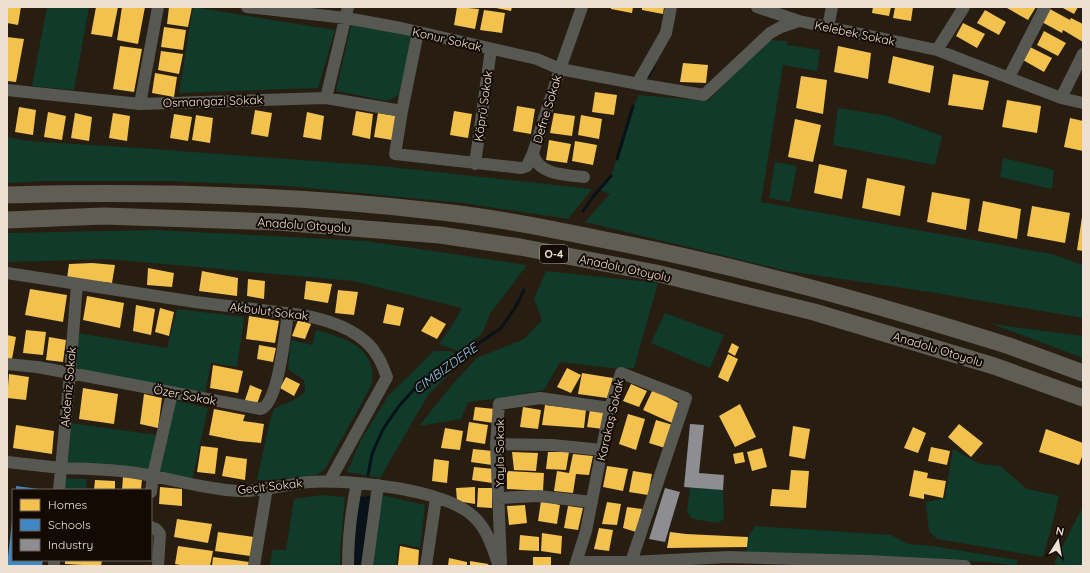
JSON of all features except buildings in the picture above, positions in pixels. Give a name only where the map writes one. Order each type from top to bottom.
[{"type":"highway","name":"Anadolu Otoyolu","points":[[7,196],[105,193],[281,199],[373,205],[444,212],[532,226],[669,253],[819,290],[1001,344],[1083,373]]},
{"type":"highway","name":"Anadolu Otoyolu","points":[[7,220],[104,216],[278,222],[440,235],[520,247],[656,274],[814,312],[994,366],[1083,398]]},
{"type":"street","points":[[140,104],[158,7]]},
{"type":"street","name":"Konur Sokak","points":[[247,7],[347,12],[418,32],[537,59],[560,69],[641,85]]},
{"type":"street","name":"Defne Sokak","points":[[582,7],[533,153],[535,161],[544,169],[561,175],[584,177]]},
{"type":"street","points":[[641,85],[666,33],[671,7]]},
{"type":"street","points":[[758,7],[799,21]]},
{"type":"street","points":[[828,27],[832,7]]},
{"type":"street","points":[[937,50],[964,7]]},
{"type":"street","points":[[1009,77],[1045,7]]},
{"type":"street","points":[[326,98],[347,12]]},
{"type":"street","name":"Kelebek Sokak","points":[[641,85],[704,95],[770,33],[781,26],[799,21],[937,50],[1061,98],[1083,103]]},
{"type":"street","points":[[418,32],[395,154],[474,164],[521,168],[527,166],[533,153]]},
{"type":"street","name":"Köprü Sokak","points":[[474,164],[490,48]]},
{"type":"street","points":[[1061,98],[1083,54]]},
{"type":"street","name":"Osmangazi Sokak","points":[[7,90],[140,104],[326,98],[402,111]]},
{"type":"street","name":"Akbulut Sokak","points":[[7,273],[195,302],[316,317],[351,331],[361,338],[378,356],[387,377],[329,482]]},
{"type":"street","name":"Akdeniz Sokak","points":[[59,489],[77,284]]},
{"type":"street","name":"Özer Sokak","points":[[7,364],[37,367],[256,409],[266,408],[274,392],[278,377],[288,313]]},
{"type":"street","name":"Karakaş Sokak","points":[[576,564],[586,531],[610,408],[621,373],[686,398],[631,562]]},
{"type":"street","points":[[151,489],[153,475],[172,393]]},
{"type":"street","name":"Yayla Sokak","points":[[500,566],[499,498],[496,444],[500,404],[540,398],[610,408]]},
{"type":"street","points":[[496,444],[552,445],[602,450]]},
{"type":"street","name":"Geçit Sokak","points":[[7,462],[60,468],[118,470],[153,475],[223,489],[248,490],[294,484],[329,482],[378,485],[410,491],[436,498],[458,506],[468,512],[475,518],[485,532],[500,566]]},
{"type":"street","points":[[348,566],[350,521],[357,483]]},
{"type":"street","points":[[367,566],[378,485]]},
{"type":"street","points":[[254,566],[267,488]]},
{"type":"street","points":[[499,498],[538,496],[592,502]]},
{"type":"street","points":[[426,566],[436,498]]},
{"type":"street","points":[[152,527],[156,529],[160,534],[158,566]]},
{"type":"street","points":[[576,564],[728,557],[774,562],[965,566]]},
{"type":"green space","points":[[47,7],[89,7],[74,90],[32,86]]},
{"type":"green space","points":[[193,7],[335,30],[318,88],[179,93]]},
{"type":"green space","points":[[351,25],[413,35],[401,94],[387,101],[336,91]]},
{"type":"green space","points":[[771,40],[787,41],[787,45],[820,50],[817,71],[783,65],[761,202],[1051,254],[1083,265],[1083,318],[930,292],[787,271],[585,222],[610,194],[600,190],[611,177],[633,106],[639,95],[708,101],[735,73]]},
{"type":"green space","points":[[838,108],[888,116],[942,136],[935,165],[833,145]]},
{"type":"green space","points":[[7,137],[28,141],[381,166],[592,189],[568,219],[463,203],[287,186],[170,181],[45,181],[7,183]]},
{"type":"green space","points":[[1003,158],[1054,170],[1052,189],[1000,177]]},
{"type":"green space","points":[[775,162],[797,166],[790,202],[769,198]]},
{"type":"green space","points":[[157,230],[366,241],[527,265],[490,314],[483,332],[460,352],[439,344],[462,308],[353,281],[107,259],[7,262],[7,233]]},
{"type":"green space","points":[[546,271],[658,283],[634,368],[619,369],[560,362],[544,390],[468,402],[461,419],[419,426],[451,386],[477,358],[524,339],[542,320],[534,299]]},
{"type":"green space","points":[[177,309],[244,317],[237,367],[211,363],[205,393],[74,369],[78,333],[167,348]]},
{"type":"green space","points":[[665,313],[724,335],[710,368],[651,343]]},
{"type":"green space","points":[[992,324],[1083,336],[1083,358]]},
{"type":"green space","points":[[316,330],[342,338],[358,347],[365,353],[372,370],[371,386],[325,469],[317,475],[272,480],[257,480],[270,420],[274,409],[294,400],[305,392],[304,380],[288,369],[291,340],[312,345]]},
{"type":"green space","points":[[434,351],[451,351],[462,361],[428,395],[380,478],[347,472],[361,440],[388,396]]},
{"type":"green space","points":[[174,400],[208,408],[192,480],[158,472]]},
{"type":"green space","points":[[69,423],[157,435],[149,471],[64,465]]},
{"type":"green space","points":[[953,449],[980,464],[1000,466],[1027,489],[1059,496],[1043,557],[937,539],[929,531],[926,502],[945,498]]},
{"type":"green space","points":[[64,478],[87,479],[86,489],[63,489]]},
{"type":"green space","points":[[690,487],[723,490],[724,519],[718,523],[692,519],[687,512]]},
{"type":"green space","points":[[377,494],[425,505],[420,548],[399,543],[397,566],[367,566]]},
{"type":"green space","points":[[321,495],[345,497],[340,566],[270,566],[272,550],[286,550],[294,499]]},
{"type":"green space","points":[[1083,506],[1083,566],[1058,566],[1054,563]]},
{"type":"green space","points":[[755,526],[891,535],[908,544],[933,546],[1017,560],[1017,566],[989,562],[746,553],[748,537]]},
{"type":"shaded area","points":[[355,494],[363,497],[377,494],[367,566],[348,566]]},
{"type":"waterway","name":"CIMBIZDERE","points":[[649,76],[654,66]]},
{"type":"waterway","name":"CIMBIZDERE","points":[[617,159],[633,106]]},
{"type":"waterway","name":"CIMBIZDERE","points":[[583,211],[611,176]]},
{"type":"waterway","name":"CIMBIZDERE","points":[[368,475],[372,454],[383,429],[399,406],[419,384],[501,328],[515,308],[524,290]]}]
